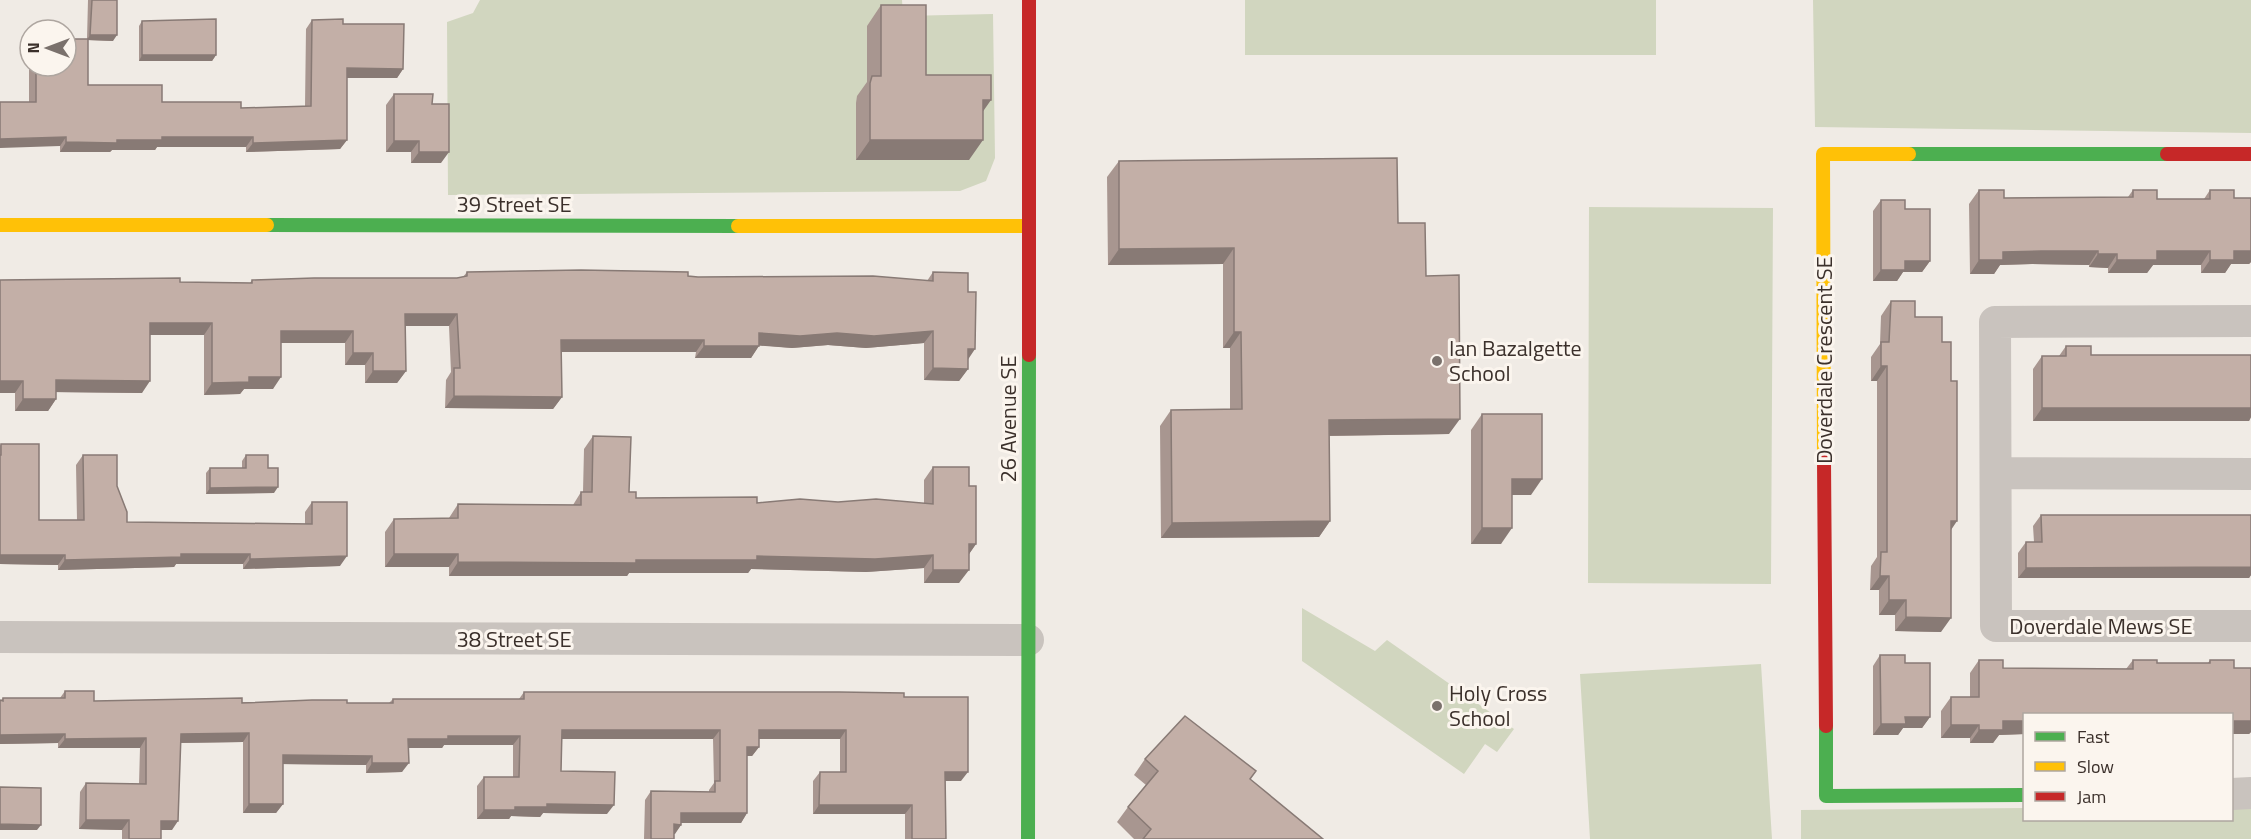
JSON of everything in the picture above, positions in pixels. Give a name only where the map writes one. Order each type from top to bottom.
[{"type":"street","name":"26 Avenue SE","points":[[1029,0],[1029,839]]},
{"type":"street","name":"Doverdale Crescent SE","points":[[2023,795],[1826,796],[1823,154],[2251,154]]},
{"type":"street","name":"39 Street SE","points":[[0,225],[1029,226]]},
{"type":"street","name":"Doverdale Mews SE","points":[[2251,321],[1995,322],[1996,626],[2251,626]]},
{"type":"street","points":[[1996,473],[2251,474]]},
{"type":"street","name":"38 Street SE","points":[[0,638],[1029,640]]},
{"type":"street","points":[[2233,794],[2251,794]]},
{"type":"green space","points":[[480,0],[902,0],[903,16],[993,14],[995,158],[986,181],[960,191],[448,195],[447,22],[473,13]]},
{"type":"green space","points":[[1245,0],[1656,0],[1656,55],[1245,55]]},
{"type":"green space","points":[[1813,0],[2251,0],[2251,133],[1815,127]]},
{"type":"green space","points":[[1589,207],[1773,208],[1771,584],[1588,583]]},
{"type":"green space","points":[[1302,608],[1375,651],[1387,640],[1514,729],[1497,752],[1485,744],[1464,774],[1302,661]]},
{"type":"green space","points":[[1761,664],[1772,839],[1590,839],[1580,674]]},
{"type":"green space","points":[[2233,805],[2251,805],[2251,839],[1801,839],[1801,810],[2023,808],[2023,821],[2233,821]]},
{"type":"building","points":[[92,0],[117,0],[117,35],[90,35]]},
{"type":"building","points":[[881,5],[926,5],[926,75],[991,75],[991,100],[983,100],[983,140],[870,140],[870,83],[872,76],[881,76]]},
{"type":"building","points":[[216,19],[216,55],[142,55],[142,21]]},
{"type":"building","points":[[343,19],[343,24],[404,24],[403,69],[347,68],[347,140],[253,143],[253,137],[162,137],[162,140],[117,140],[117,143],[66,142],[66,137],[0,139],[0,102],[36,102],[36,78],[78,78],[78,39],[88,39],[88,85],[162,85],[162,102],[241,102],[241,108],[311,106],[312,20]]},
{"type":"building","points":[[394,94],[433,94],[432,104],[449,104],[449,152],[419,152],[419,141],[394,141]]},
{"type":"building","points":[[1397,158],[1398,223],[1425,223],[1426,276],[1459,275],[1460,419],[1329,420],[1330,521],[1172,523],[1171,410],[1242,409],[1241,332],[1234,332],[1234,248],[1119,249],[1119,161]]},
{"type":"building","points":[[1979,190],[2004,190],[2004,198],[2133,197],[2133,190],[2157,190],[2157,199],[2210,199],[2210,190],[2234,190],[2234,198],[2251,198],[2251,251],[2234,251],[2234,260],[2210,260],[2210,251],[2157,251],[2157,260],[2117,260],[2117,254],[2098,254],[2098,251],[2041,251],[2003,252],[2003,260],[1979,260]]},
{"type":"building","points":[[1881,200],[1905,200],[1905,209],[1930,209],[1930,261],[1905,261],[1905,270],[1881,270]]},
{"type":"building","points":[[581,270],[688,272],[688,276],[698,277],[873,276],[933,281],[933,272],[968,273],[968,292],[976,292],[975,349],[968,349],[968,369],[933,368],[933,331],[874,336],[837,333],[800,336],[759,333],[759,346],[704,346],[704,340],[561,340],[562,397],[454,396],[454,368],[460,368],[457,314],[405,314],[406,371],[373,371],[373,353],[353,353],[353,331],[281,331],[281,377],[249,377],[249,382],[212,383],[212,323],[150,323],[150,381],[56,380],[56,399],[23,399],[23,381],[0,381],[0,280],[180,278],[180,282],[252,283],[252,280],[314,278],[457,278],[467,276],[467,272]]},
{"type":"building","points":[[1891,301],[1915,301],[1915,317],[1942,317],[1942,342],[1951,342],[1951,381],[1957,381],[1957,521],[1951,521],[1951,618],[1906,617],[1906,600],[1889,600],[1889,576],[1880,576],[1881,552],[1887,552],[1887,366],[1881,366],[1881,342],[1889,342]]},
{"type":"building","points":[[2066,346],[2091,346],[2091,355],[2251,355],[2251,408],[2042,408],[2042,356],[2066,356]]},
{"type":"building","points":[[1482,414],[1542,414],[1542,479],[1512,479],[1512,528],[1482,528]]},
{"type":"building","points":[[593,436],[631,437],[629,492],[636,492],[636,498],[757,497],[757,503],[800,499],[838,502],[876,499],[933,504],[933,467],[969,467],[969,486],[976,486],[976,544],[969,544],[969,570],[933,570],[933,555],[875,559],[757,556],[757,560],[636,560],[636,563],[458,562],[458,554],[394,554],[394,519],[458,518],[458,504],[581,505],[581,492],[592,492]]},
{"type":"building","points":[[1,444],[39,444],[39,520],[84,520],[83,455],[117,455],[117,486],[127,512],[127,522],[312,524],[312,502],[347,502],[347,556],[250,559],[250,554],[181,554],[181,557],[65,560],[65,555],[0,555]]},
{"type":"building","points":[[246,455],[268,455],[268,468],[278,468],[278,487],[210,488],[210,468],[246,468]]},
{"type":"building","points":[[2041,515],[2251,515],[2251,567],[2026,568],[2026,542],[2042,542]]},
{"type":"building","points":[[1880,655],[1905,655],[1905,663],[1930,663],[1930,717],[1905,717],[1906,724],[1881,724]]},
{"type":"building","points":[[1979,660],[2003,660],[2003,668],[2133,669],[2133,660],[2157,660],[2157,663],[2210,663],[2210,660],[2234,660],[2234,668],[2251,668],[2251,721],[2234,721],[2234,729],[2233,713],[2023,713],[2023,721],[2003,721],[2003,730],[1979,730],[1979,725],[1951,725],[1951,697],[1979,697]]},
{"type":"building","points":[[65,691],[94,691],[94,701],[242,698],[242,703],[347,700],[347,703],[393,703],[393,699],[524,699],[524,692],[839,692],[904,693],[904,697],[968,697],[968,772],[945,772],[946,839],[912,839],[912,805],[819,805],[820,772],[846,772],[846,730],[759,730],[759,747],[747,747],[747,813],[681,813],[681,825],[674,824],[674,839],[651,839],[651,791],[715,792],[715,781],[720,781],[720,730],[562,730],[561,771],[615,772],[614,805],[547,804],[547,807],[515,807],[515,810],[484,810],[484,777],[519,777],[520,736],[448,736],[448,739],[408,739],[409,763],[372,763],[372,756],[283,755],[283,804],[249,804],[249,733],[181,734],[178,821],[161,821],[161,839],[129,839],[129,820],[86,820],[86,783],[146,784],[146,738],[65,739],[65,734],[0,735],[0,700],[3,701],[3,698],[65,698]]},
{"type":"building","points":[[1185,716],[1256,771],[1250,779],[1323,839],[1143,839],[1151,829],[1128,807],[1158,771],[1145,759]]},
{"type":"building","points":[[0,787],[41,788],[41,825],[0,824]]},
{"type":"traffic: fast","points":[[1909,154],[2167,154]]},
{"type":"traffic: fast","points":[[267,225],[738,226]]},
{"type":"traffic: fast","points":[[1028,839],[1029,355]]},
{"type":"traffic: fast","points":[[1826,726],[1826,796],[2023,795]]},
{"type":"traffic: slow","points":[[1824,461],[1823,154],[1909,154]]},
{"type":"traffic: slow","points":[[0,225],[267,225]]},
{"type":"traffic: slow","points":[[738,226],[1029,226]]},
{"type":"traffic: jam","points":[[1029,0],[1029,355]]},
{"type":"traffic: jam","points":[[2167,154],[2251,154]]},
{"type":"traffic: jam","points":[[1824,461],[1826,726]]},
{"type":"place","name":"Ian Bazalgette School","points":[[1437,361]]},
{"type":"place","name":"Holy Cross School","points":[[1437,706]]}]
